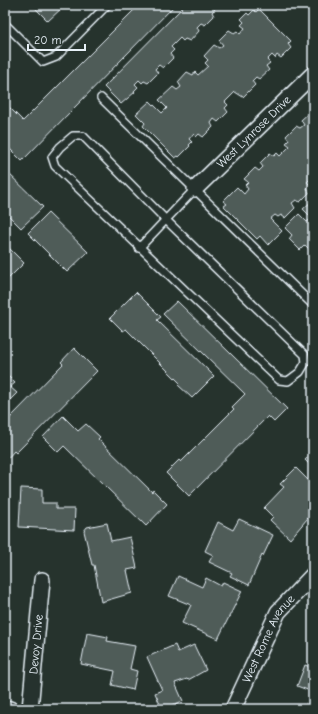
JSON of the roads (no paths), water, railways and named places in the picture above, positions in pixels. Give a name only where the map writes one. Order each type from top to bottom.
[{"type":"street","name":"West Lynrose Drive","points":[[195,190],[313,74]]},
{"type":"street","name":"West Rome Avenue","points":[[233,709],[278,612],[313,575]]},
{"type":"street","name":"Devoy Drive","points":[[30,709],[42,580]]},
{"type":"street","points":[[5,708],[10,709]]},
{"type":"lane","points":[[5,24],[43,62],[56,58],[107,5]]},
{"type":"lane","points":[[101,98],[313,305]]},
{"type":"lane","points":[[72,136],[83,136],[166,220],[305,354],[306,362],[300,372],[288,381],[280,380],[139,248],[55,166],[52,157],[72,136]]},
{"type":"lane","points":[[139,248],[195,190]]}]
